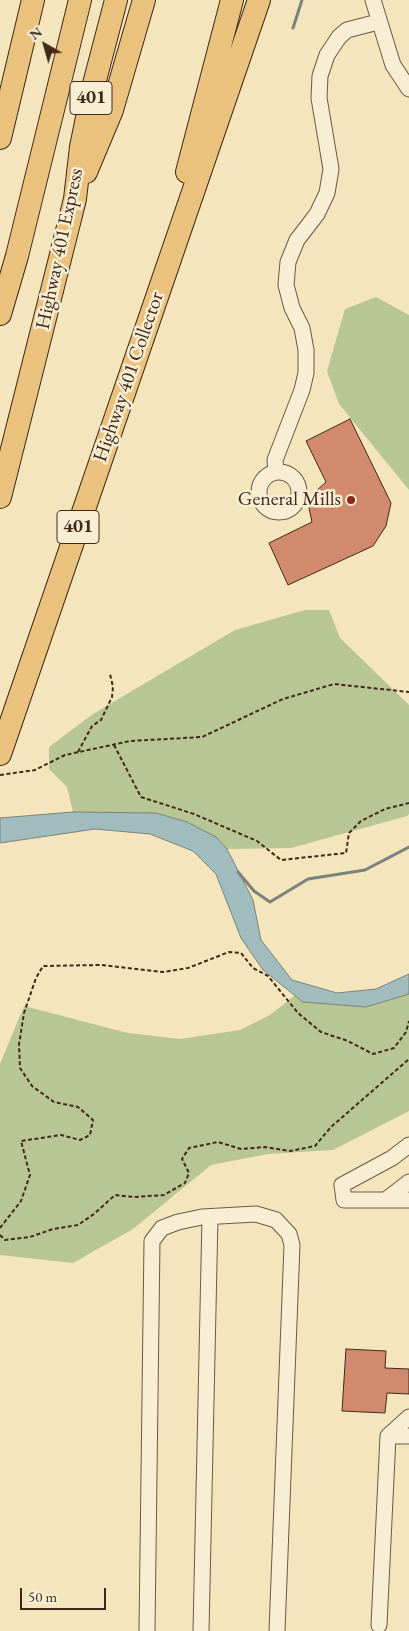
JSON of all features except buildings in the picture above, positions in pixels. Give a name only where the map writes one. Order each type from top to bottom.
[{"type":"highway","points":[[0,138],[33,0]]},
{"type":"highway","name":"Highway 401 Express","points":[[0,314],[80,0]]},
{"type":"highway","name":"Highway 401 Express","points":[[0,497],[75,199],[81,147],[94,84],[116,0]]},
{"type":"highway","points":[[75,199],[112,110],[144,0]]},
{"type":"highway","points":[[156,299],[232,0]]},
{"type":"highway","name":"Highway 401 Collector","points":[[0,754],[258,0]]},
{"type":"street","points":[[373,0],[378,22],[393,65],[409,89]]},
{"type":"street","points":[[276,472],[275,460],[302,390],[306,371],[306,350],[302,328],[292,308],[286,285],[288,262],[297,240],[317,214],[327,193],[331,169],[319,98],[320,76],[326,56],[338,37],[347,30],[378,22]]},
{"type":"street","points":[[409,1145],[392,1158],[342,1185],[344,1200],[409,1200]]},
{"type":"street","points":[[387,1199],[409,1182]]},
{"type":"street","points":[[147,1631],[152,1241],[162,1228],[178,1222],[210,1217],[256,1214],[268,1216],[284,1227],[291,1238],[277,1631]]},
{"type":"street","points":[[201,1631],[210,1217]]},
{"type":"street","points":[[380,1629],[388,1436],[409,1417]]},
{"type":"street","points":[[388,1436],[409,1436]]},
{"type":"path","points":[[78,752],[92,726],[101,720],[112,697],[113,688],[110,674]]},
{"type":"path","points":[[0,775],[35,770],[66,755],[113,745],[162,738],[202,737],[283,699],[334,684],[409,692]]},
{"type":"path","points":[[113,745],[141,797],[194,814],[257,841],[281,860],[346,853],[349,833],[361,821],[385,810],[409,803]]},
{"type":"path","points":[[0,1228],[20,1201],[30,1175],[21,1140],[61,1135],[80,1140],[90,1135],[93,1120],[78,1107],[54,1102],[32,1086],[20,1068],[19,1044],[24,1013],[36,978],[44,966],[101,965],[163,972],[188,968],[229,952],[242,953],[253,968],[268,976],[298,1013],[321,1032],[348,1041],[373,1054],[394,1048],[406,1032],[409,1021]]},
{"type":"path","points":[[0,1234],[5,1240],[30,1237],[53,1229],[78,1225],[94,1214],[115,1195],[134,1197],[164,1195],[185,1183],[189,1173],[182,1159],[189,1148],[218,1142],[241,1149],[265,1147],[290,1151],[315,1146],[330,1127],[409,1059]]},
{"type":"green space","points":[[376,297],[409,315],[409,490],[339,404],[327,371],[345,309]]},
{"type":"green space","points":[[305,610],[329,610],[340,638],[409,705],[409,814],[407,816],[291,848],[227,849],[216,837],[156,813],[73,812],[67,787],[49,769],[49,747],[93,714],[235,630]]},
{"type":"green space","points":[[303,989],[366,1007],[409,994],[409,1111],[333,1150],[268,1154],[211,1165],[133,1229],[73,1263],[0,1255],[0,1064],[24,1006],[128,1033],[180,1039],[240,1030],[270,1015]]},
{"type":"water","points":[[73,812],[156,813],[187,822],[216,837],[227,849],[253,900],[261,940],[292,980],[337,993],[376,989],[409,974],[409,994],[366,1007],[303,1002],[263,970],[241,938],[216,874],[193,851],[150,834],[95,829],[0,843],[0,818]]},
{"type":"waterway","points":[[293,28],[302,0]]},
{"type":"waterway","points":[[238,872],[254,891],[270,902],[308,879],[365,870],[409,847]]},
{"type":"place","name":"General Mills","points":[[351,500]]}]
